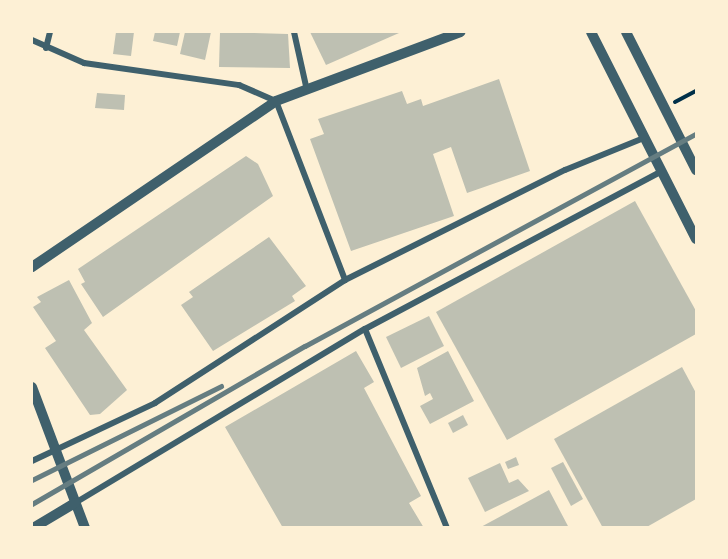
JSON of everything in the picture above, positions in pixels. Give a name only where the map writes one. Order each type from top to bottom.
[{"type":"street","points":[[46,48],[50,32]]},
{"type":"street","points":[[294,32],[306,86]]},
{"type":"street","points":[[32,267],[276,101],[306,86],[461,32]]},
{"type":"street","points":[[591,32],[696,239]]},
{"type":"street","points":[[626,32],[664,108],[693,154],[696,170]]},
{"type":"street","points":[[32,40],[84,63],[239,85],[276,101],[345,280]]},
{"type":"street","points":[[32,461],[155,403],[345,280],[565,170],[644,138]]},
{"type":"street","points":[[33,528],[365,329],[662,171]]},
{"type":"street","points":[[365,329],[447,528]]},
{"type":"street","points":[[32,387],[85,528]]},
{"type":"path","points":[[664,108],[696,91]]},
{"type":"building","points":[[116,32],[134,32],[131,56],[113,54]]},
{"type":"building","points":[[155,32],[180,32],[177,46],[153,41]]},
{"type":"building","points":[[185,32],[211,32],[205,60],[180,54]]},
{"type":"building","points":[[220,32],[288,34],[290,68],[219,67]]},
{"type":"building","points":[[310,32],[398,32],[399,33],[326,65]]},
{"type":"building","points":[[499,79],[530,171],[467,193],[451,147],[433,154],[454,216],[351,251],[310,139],[324,134],[318,119],[402,91],[407,104],[421,99],[423,106]]},
{"type":"building","points":[[97,93],[125,95],[124,110],[95,108]]},
{"type":"building","points":[[246,156],[258,164],[273,196],[103,317],[81,284],[85,282],[78,269]]},
{"type":"building","points":[[635,201],[696,311],[696,334],[507,440],[436,312]]},
{"type":"building","points":[[269,237],[306,286],[292,296],[295,301],[213,351],[181,305],[193,297],[189,292]]},
{"type":"building","points":[[69,280],[92,323],[84,330],[127,390],[100,414],[90,415],[45,348],[56,341],[33,307],[41,302],[37,297]]},
{"type":"building","points":[[429,316],[444,346],[401,368],[386,337]]},
{"type":"building","points":[[356,351],[374,382],[364,388],[421,496],[409,503],[424,528],[283,528],[225,427]]},
{"type":"building","points":[[448,351],[474,401],[430,424],[420,406],[433,399],[430,393],[425,396],[417,368]]},
{"type":"building","points":[[682,367],[696,393],[696,499],[645,528],[603,528],[554,439]]},
{"type":"building","points":[[463,415],[468,425],[453,433],[448,423]]},
{"type":"building","points":[[516,457],[519,465],[508,469],[505,462]]},
{"type":"building","points":[[563,462],[583,499],[571,506],[551,468]]},
{"type":"building","points":[[500,463],[509,483],[518,479],[529,491],[485,512],[468,478]]},
{"type":"building","points":[[549,490],[569,528],[479,528]]},
{"type":"railway","points":[[32,504],[305,346],[696,134]]},
{"type":"railway","points":[[32,480],[221,386]]}]
